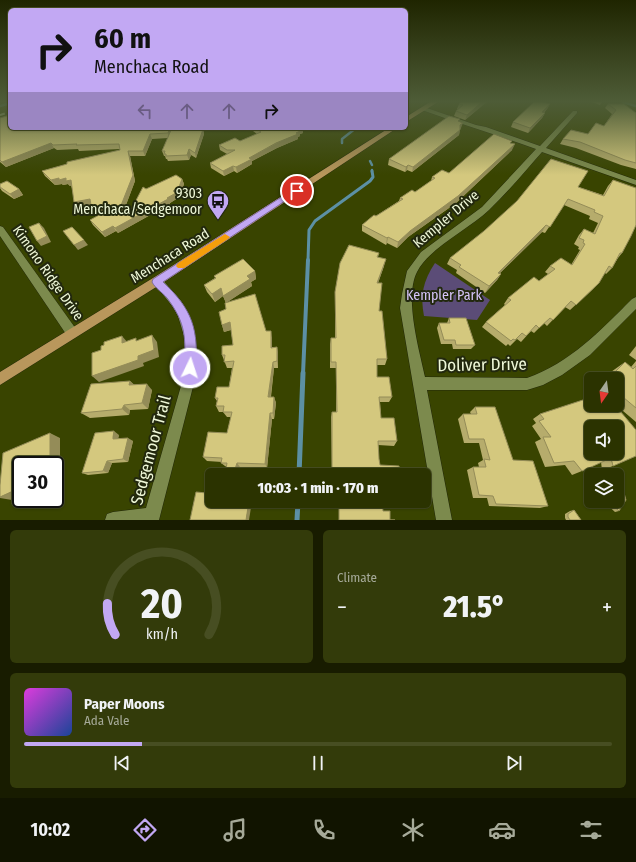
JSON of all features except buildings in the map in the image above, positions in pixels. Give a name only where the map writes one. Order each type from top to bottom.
[{"type":"main road","name":"Menchaca Road","points":[[0,379],[72,333],[157,282],[391,130]]},
{"type":"street","points":[[472,126],[475,128],[484,128],[636,183]]},
{"type":"street","name":"Kempler Drive","points":[[444,520],[406,308],[407,294],[412,271],[424,256],[485,208],[562,126]]},
{"type":"street","name":"Kimono Ridge Drive","points":[[0,229],[72,333]]},
{"type":"street","name":"Sedgemoor Trail","points":[[151,517],[189,379],[192,342],[187,320],[180,307],[170,294],[157,282]]},
{"type":"street","name":"Doliver Drive","points":[[420,383],[527,384],[544,379],[564,368],[580,355],[636,302]]},
{"type":"street","points":[[113,520],[151,517]]},
{"type":"green space","name":"Kempler Park","points":[[435,263],[490,300],[477,320],[424,316],[422,301],[425,282]]},
{"type":"waterway","points":[[342,143],[342,139],[353,130]]},
{"type":"waterway","points":[[370,161],[372,165]]},
{"type":"waterway","points":[[308,261],[309,230],[315,221],[370,181],[373,177],[372,171]]},
{"type":"waterway","points":[[303,374],[308,260]]},
{"type":"waterway","points":[[299,468],[303,373]]},
{"type":"waterway","points":[[297,520],[298,508]]},
{"type":"slow traffic","points":[[181,266],[225,237]]},
{"type":"place","name":"9303 Menchaca/Sedgemoor","points":[[218,220]]},
{"type":"route","points":[[190,368],[192,342],[187,320],[180,307],[170,294],[157,282],[297,191]]}]
